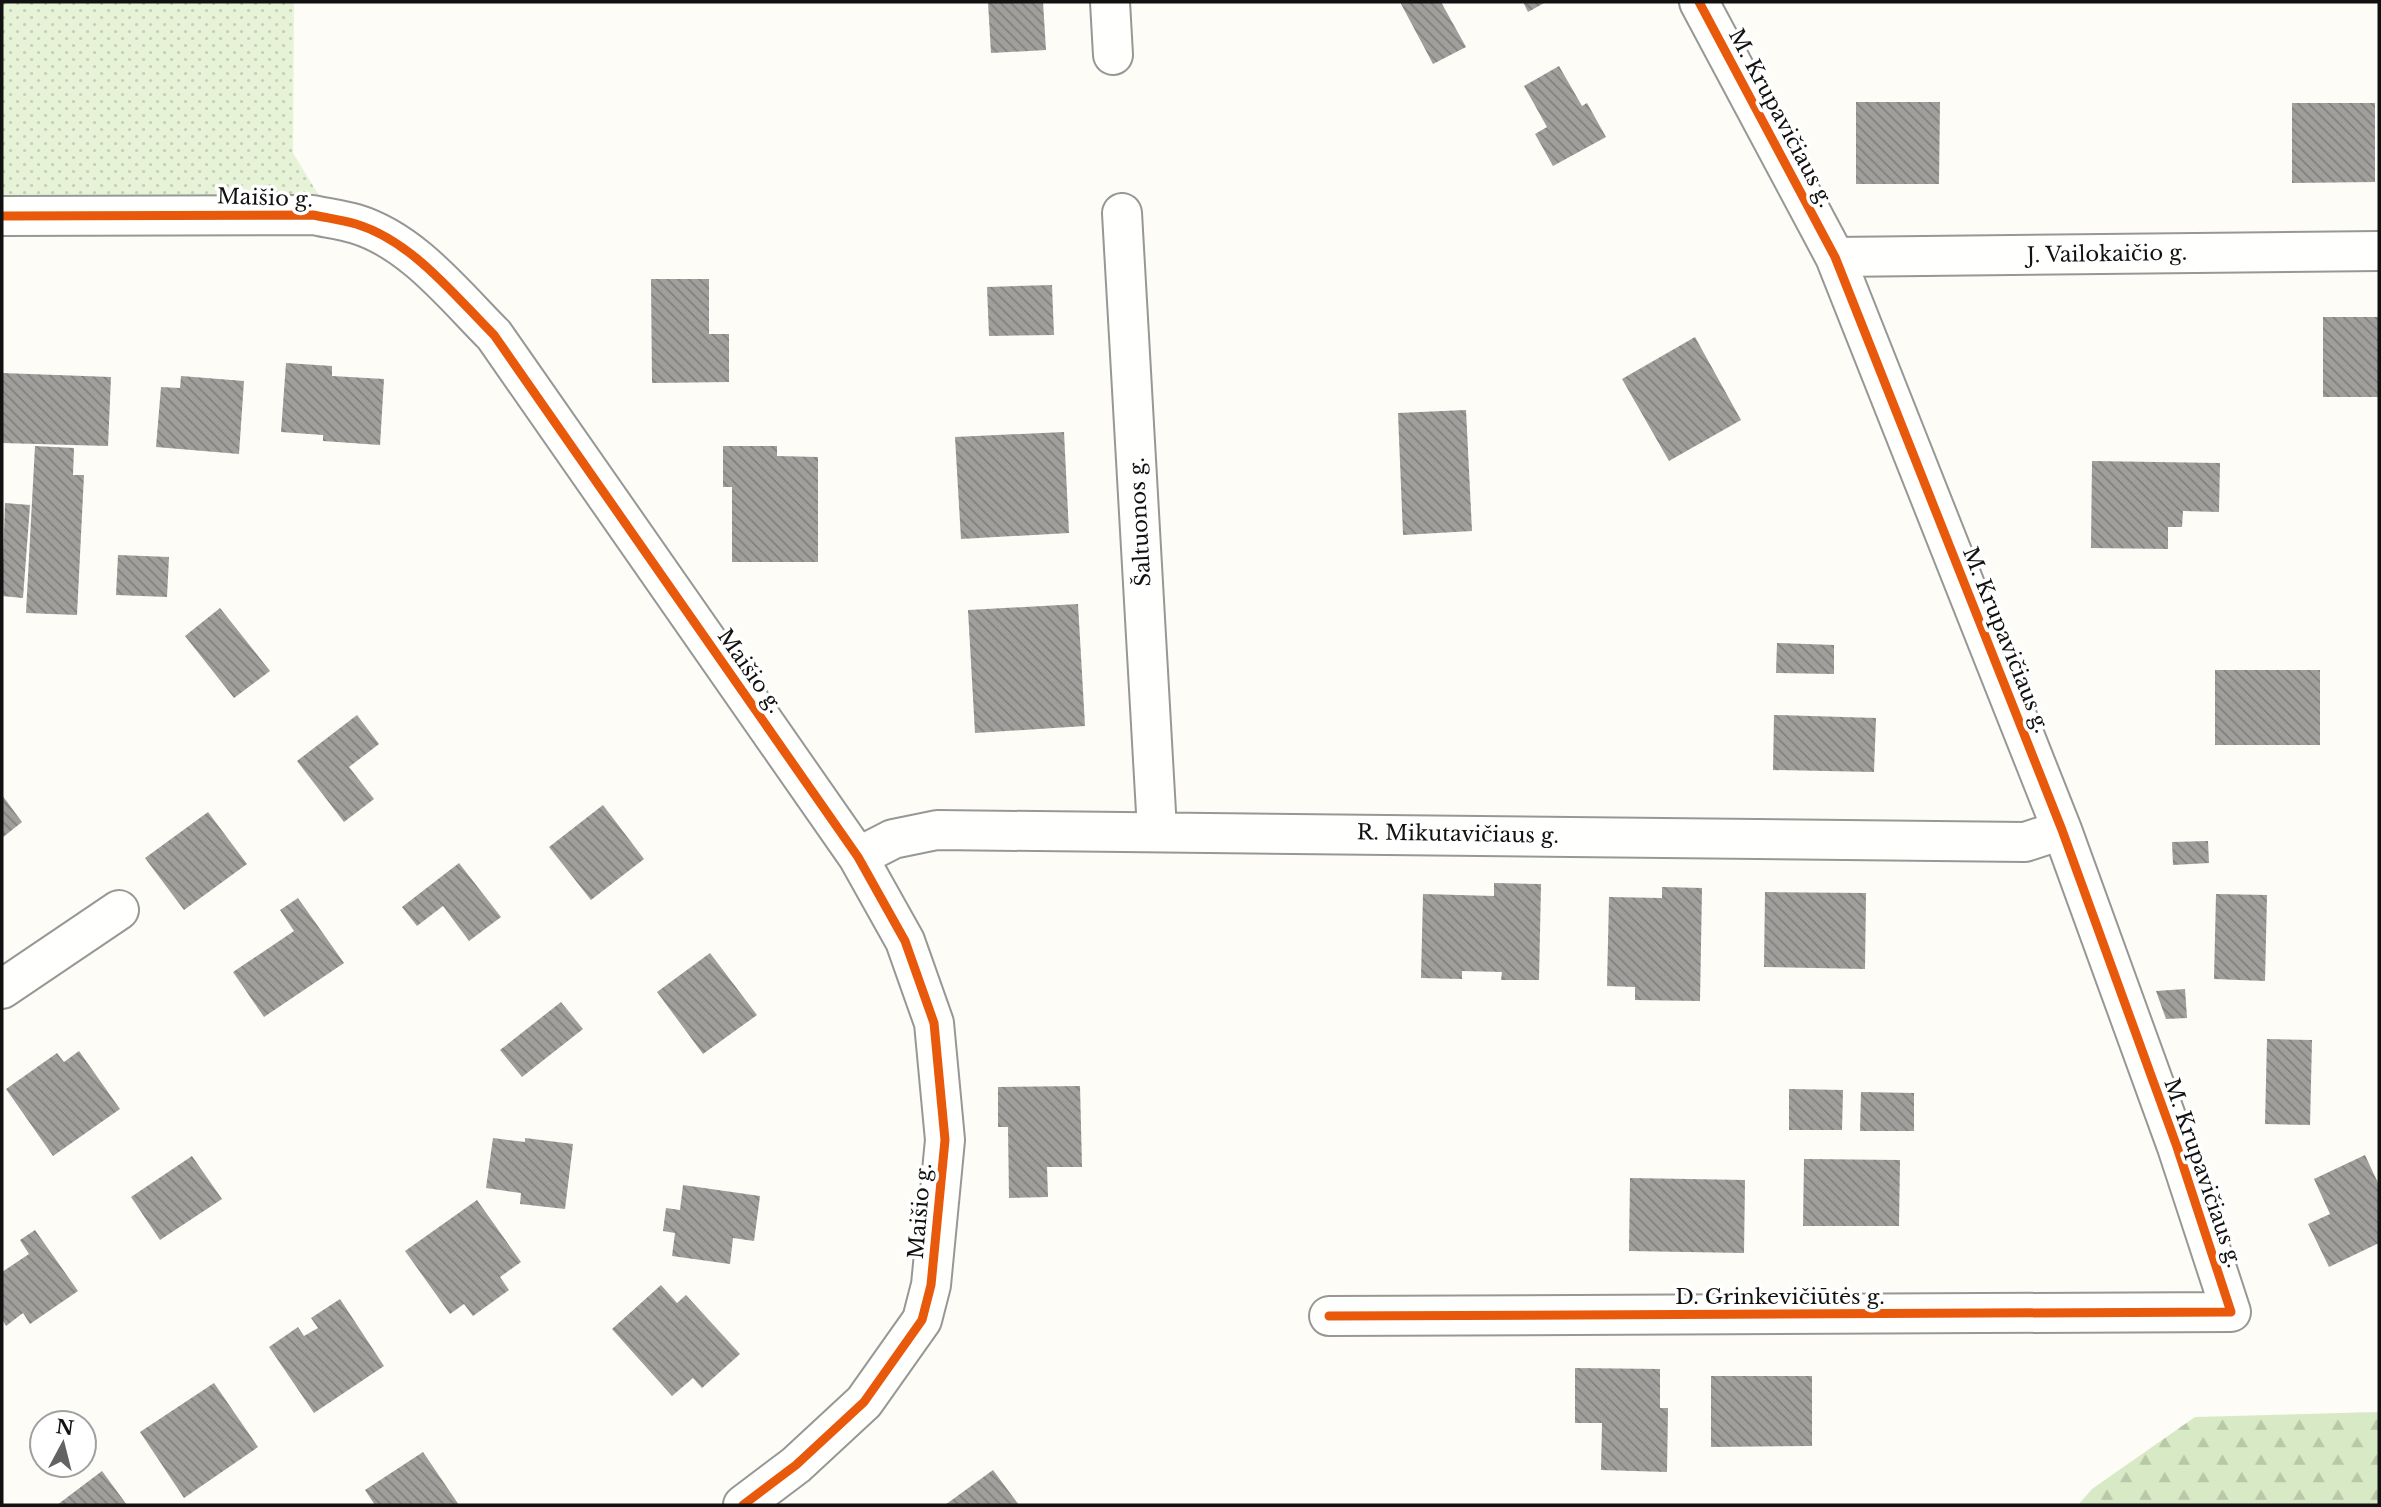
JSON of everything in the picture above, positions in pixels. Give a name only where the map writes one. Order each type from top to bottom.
[{"type":"street","points":[[1110,2],[1113,55]]},
{"type":"street","name":"M. Krupavičiaus g.","points":[[1699,2],[1835,257],[2062,830],[2177,1147],[2231,1312]]},
{"type":"street","name":"Šaltuonos g.","points":[[1122,213],[1157,830]]},
{"type":"street","name":"Maišio g.","points":[[2,216],[313,215],[358,225],[386,238],[420,262],[494,335],[858,857],[905,941],[934,1023],[945,1140],[931,1285],[922,1320],[864,1402],[796,1465],[743,1505]]},
{"type":"street","name":"J. Vailokaičio g.","points":[[1835,257],[2379,251]]},
{"type":"street","name":"R. Mikutavičiaus g.","points":[[858,857],[893,839],[937,830],[1157,830],[2025,842],[2062,830]]},
{"type":"street","points":[[2,989],[118,910]]},
{"type":"street","name":"D. Grinkevičiūtės g.","points":[[1329,1317],[2231,1312]]},
{"type":"green space","points":[[2,2],[294,2],[293,153],[318,194],[2,198]]},
{"type":"green space","points":[[2379,1412],[2379,1505],[2078,1505],[2092,1489],[2195,1417]]},
{"type":"building","points":[[988,2],[1043,2],[1046,50],[991,53]]},
{"type":"building","points":[[1400,2],[1441,2],[1466,47],[1433,64]]},
{"type":"building","points":[[1523,2],[1546,2],[1528,12]]},
{"type":"building","points":[[1559,66],[1582,106],[1587,103],[1606,137],[1553,166],[1535,134],[1547,127],[1524,86]]},
{"type":"building","points":[[1856,102],[1940,102],[1939,184],[1856,184]]},
{"type":"building","points":[[2292,103],[2375,103],[2375,182],[2292,183]]},
{"type":"building","points":[[651,279],[709,279],[709,334],[729,334],[729,382],[652,383]]},
{"type":"building","points":[[1052,285],[1054,335],[989,336],[987,287]]},
{"type":"building","points":[[2323,317],[2379,317],[2379,397],[2323,397]]},
{"type":"building","points":[[1695,337],[1741,420],[1669,461],[1622,379]]},
{"type":"building","points":[[286,363],[332,366],[332,376],[384,379],[380,445],[323,441],[323,435],[281,432]]},
{"type":"building","points":[[2,373],[111,377],[108,446],[2,443]]},
{"type":"building","points":[[181,376],[244,381],[239,454],[156,447],[161,387],[180,388]]},
{"type":"building","points":[[1466,410],[1472,531],[1403,535],[1398,413]]},
{"type":"building","points":[[1064,432],[1069,533],[961,539],[955,437]]},
{"type":"building","points":[[35,446],[74,448],[73,475],[84,475],[77,615],[26,613]]},
{"type":"building","points":[[723,446],[777,446],[777,456],[818,457],[818,562],[732,562],[732,487],[723,487]]},
{"type":"building","points":[[2092,461],[2220,463],[2219,512],[2183,511],[2182,527],[2168,527],[2168,549],[2091,548]]},
{"type":"building","points":[[5,503],[30,505],[23,598],[2,596]]},
{"type":"building","points":[[118,555],[169,557],[167,597],[116,595]]},
{"type":"building","points":[[1078,604],[1085,726],[975,733],[968,610]]},
{"type":"building","points":[[220,608],[270,671],[234,698],[185,636]]},
{"type":"building","points":[[1777,643],[1834,645],[1834,674],[1776,673]]},
{"type":"building","points":[[2215,670],[2320,670],[2320,745],[2215,745]]},
{"type":"building","points":[[357,715],[379,744],[349,767],[374,799],[344,822],[297,761]]},
{"type":"building","points":[[1774,715],[1876,718],[1874,772],[1773,770]]},
{"type":"building","points":[[2,795],[22,822],[2,838]]},
{"type":"building","points":[[603,805],[644,859],[591,900],[549,847]]},
{"type":"building","points":[[208,812],[247,864],[184,910],[145,858]]},
{"type":"building","points":[[2208,841],[2209,863],[2173,865],[2172,842]]},
{"type":"building","points":[[459,863],[501,917],[469,941],[443,906],[417,926],[402,907]]},
{"type":"building","points":[[1494,883],[1541,884],[1539,980],[1501,980],[1502,972],[1462,971],[1462,979],[1421,978],[1423,894],[1494,896]]},
{"type":"building","points":[[1662,887],[1702,888],[1700,1001],[1635,1000],[1635,987],[1607,986],[1609,897],[1662,898]]},
{"type":"building","points":[[1765,892],[1866,893],[1865,969],[1764,967]]},
{"type":"building","points":[[2216,894],[2267,895],[2265,981],[2214,979]]},
{"type":"building","points":[[298,898],[344,963],[264,1017],[233,972],[294,931],[280,910]]},
{"type":"building","points":[[710,953],[757,1015],[703,1054],[657,992]]},
{"type":"building","points":[[2185,989],[2187,1018],[2166,1019],[2156,991]]},
{"type":"building","points":[[561,1002],[583,1029],[522,1077],[500,1050]]},
{"type":"building","points":[[2267,1039],[2312,1040],[2310,1125],[2265,1124]]},
{"type":"building","points":[[79,1051],[120,1109],[53,1156],[6,1089],[57,1053],[64,1062]]},
{"type":"building","points":[[1080,1086],[1082,1167],[1047,1167],[1048,1197],[1009,1198],[1008,1127],[998,1127],[998,1087]]},
{"type":"building","points":[[1789,1089],[1843,1090],[1842,1130],[1789,1130]]},
{"type":"building","points":[[1861,1092],[1914,1093],[1914,1131],[1860,1131]]},
{"type":"building","points":[[493,1138],[525,1142],[525,1138],[573,1144],[565,1209],[520,1204],[521,1193],[486,1188]]},
{"type":"building","points":[[2365,1155],[2379,1185],[2379,1243],[2329,1267],[2308,1224],[2330,1214],[2314,1179]]},
{"type":"building","points":[[192,1156],[222,1199],[160,1240],[131,1197]]},
{"type":"building","points":[[1804,1159],[1900,1160],[1899,1226],[1803,1226]]},
{"type":"building","points":[[1630,1178],[1745,1180],[1744,1253],[1629,1251]]},
{"type":"building","points":[[683,1185],[760,1196],[754,1241],[733,1238],[730,1264],[672,1256],[675,1233],[663,1231],[666,1208],[680,1210]]},
{"type":"building","points":[[477,1200],[521,1262],[500,1277],[509,1290],[473,1316],[464,1304],[450,1314],[405,1251]]},
{"type":"building","points":[[35,1230],[78,1291],[30,1324],[23,1313],[6,1326],[2,1319],[2,1272],[29,1254],[20,1240]]},
{"type":"building","points":[[661,1285],[677,1303],[686,1295],[740,1354],[702,1388],[693,1378],[672,1396],[612,1329]]},
{"type":"building","points":[[340,1299],[384,1366],[314,1413],[269,1347],[298,1327],[304,1336],[318,1328],[311,1318]]},
{"type":"building","points":[[1575,1368],[1660,1369],[1660,1408],[1668,1408],[1667,1472],[1601,1470],[1602,1423],[1575,1423]]},
{"type":"building","points":[[1711,1376],[1812,1376],[1812,1446],[1711,1447]]},
{"type":"building","points":[[214,1383],[258,1447],[184,1498],[140,1432]]},
{"type":"building","points":[[423,1452],[459,1505],[375,1505],[365,1490]]},
{"type":"building","points":[[993,1470],[1019,1505],[945,1505]]},
{"type":"building","points":[[102,1471],[127,1505],[57,1505],[91,1479],[98,1479],[98,1474]]},
{"type":"cycle path","points":[[1329,1316],[2231,1312],[2177,1147],[2062,830],[1835,257],[1699,2]]},
{"type":"cycle path","points":[[2,216],[313,215],[356,224],[376,232],[414,256],[494,335],[858,857],[905,941],[934,1023],[945,1140],[931,1285],[922,1320],[864,1402],[796,1465],[743,1505]]}]
